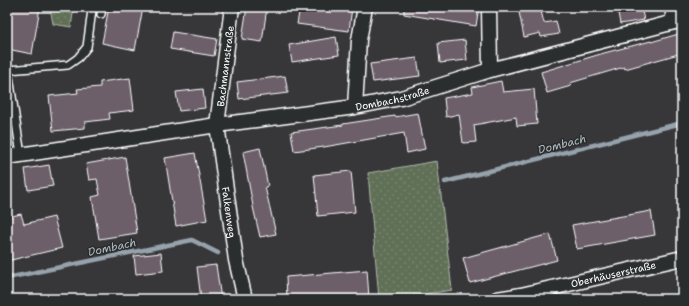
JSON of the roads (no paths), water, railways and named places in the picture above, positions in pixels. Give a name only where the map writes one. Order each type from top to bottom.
[{"type":"street","name":"Bachmannstraße","points":[[217,125],[232,7]]},
{"type":"street","points":[[355,107],[359,40],[365,7]]},
{"type":"street","points":[[489,7],[490,70]]},
{"type":"street","points":[[672,7],[678,21]]},
{"type":"street","name":"Dombachstraße","points":[[14,156],[217,125],[355,107],[401,98],[490,70],[678,21]]},
{"type":"street","name":"Falkenweg","points":[[217,125],[235,248],[245,299]]},
{"type":"street","name":"Oberhäuserstraße","points":[[497,299],[522,297],[682,258]]},
{"type":"lane","points":[[14,156],[7,70],[68,65],[78,58],[87,47],[92,10]]},
{"type":"waterway","name":"Dombach","points":[[445,182],[682,123]]},
{"type":"waterway","name":"Dombach","points":[[7,278],[192,240],[218,253]]}]
